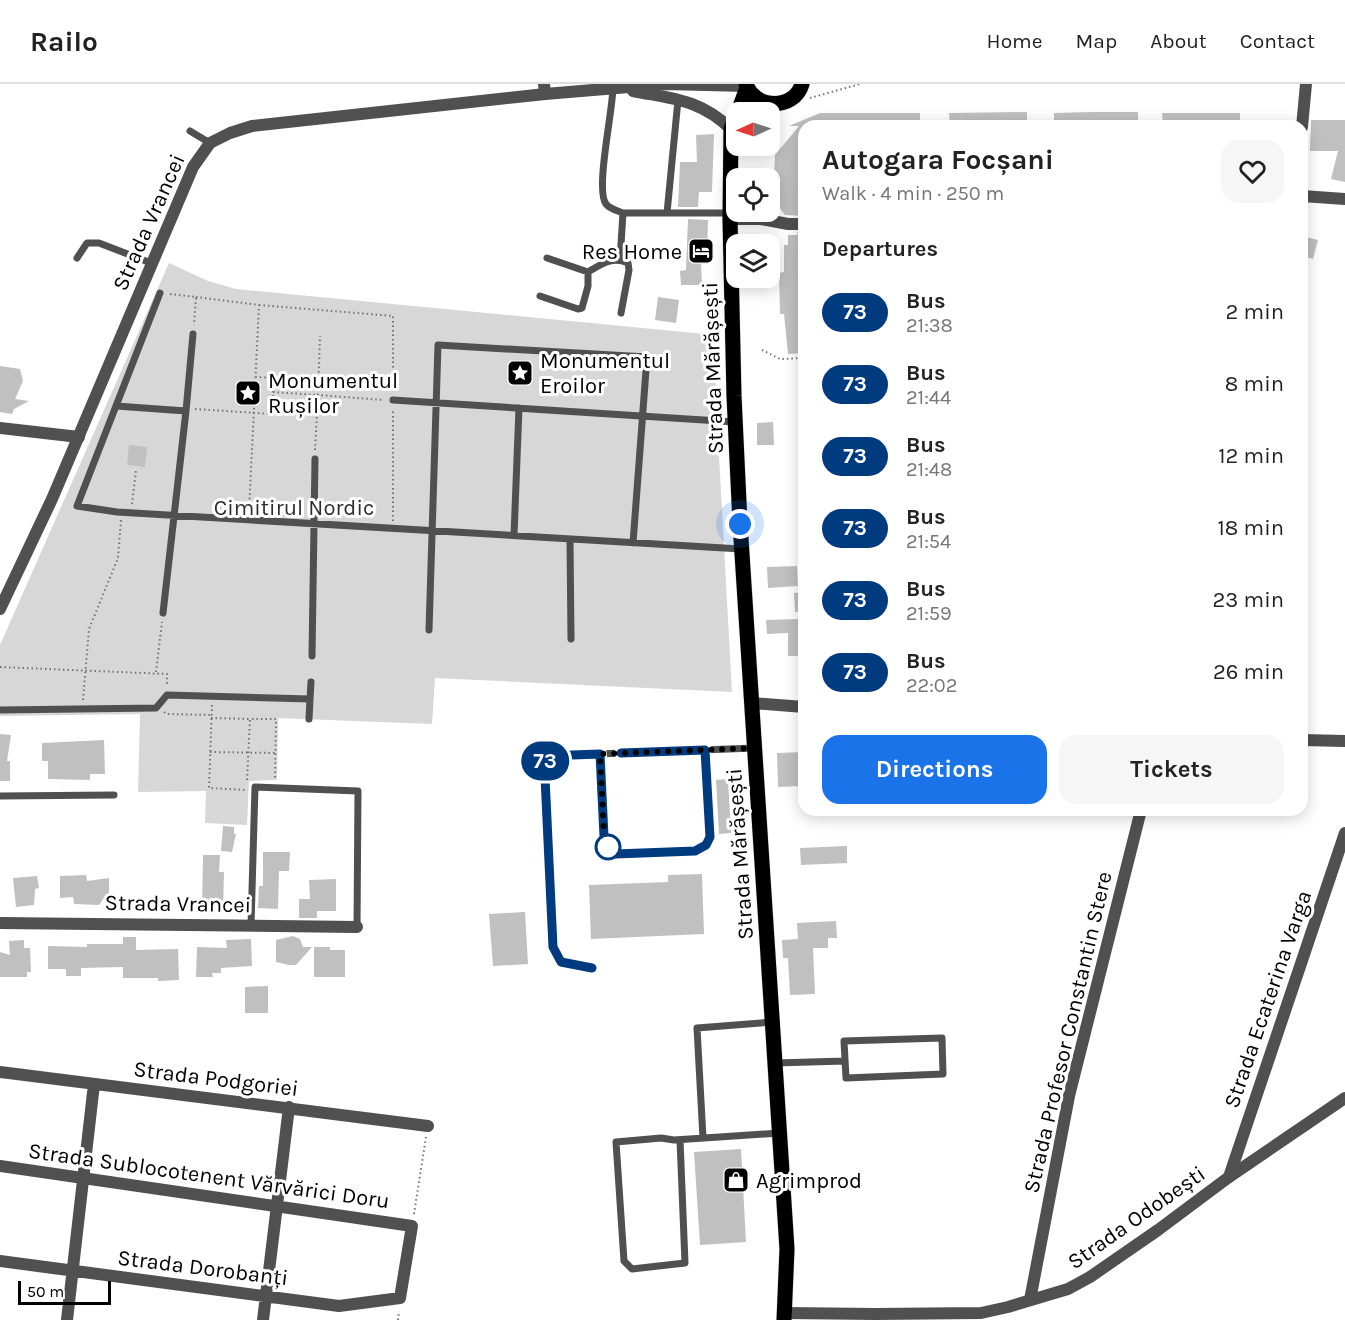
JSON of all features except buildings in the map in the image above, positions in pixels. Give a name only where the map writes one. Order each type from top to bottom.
[{"type":"main road","points":[[780,106],[797,94],[802,84]]},
{"type":"main road","points":[[746,86],[764,102]]},
{"type":"main road","name":"Strada Mărășești","points":[[741,102],[746,86]]},
{"type":"main road","name":"Strada Mărășești","points":[[730,222],[741,549],[787,1249],[785,1316]]},
{"type":"street","name":"Strada Vrancei","points":[[0,609],[79,437],[193,166],[210,143],[252,126],[545,89],[665,84],[746,86]]},
{"type":"street","points":[[1303,120],[1306,84]]},
{"type":"street","points":[[614,87],[678,100],[726,116]]},
{"type":"street","points":[[1308,196],[1345,199]]},
{"type":"street","points":[[774,222],[798,224]]},
{"type":"street","points":[[0,428],[79,437]]},
{"type":"street","points":[[752,703],[798,707]]},
{"type":"street","points":[[1308,740],[1345,741]]},
{"type":"street","name":"Strada Profesor Constantin Stere","points":[[1030,1300],[1069,1096],[1139,816]]},
{"type":"street","name":"Strada Ecaterina Varga","points":[[1229,1178],[1345,833]]},
{"type":"street","name":"Strada Vrancei","points":[[0,923],[357,927]]},
{"type":"street","name":"Strada Podgoriei","points":[[0,1072],[428,1126]]},
{"type":"street","points":[[67,1320],[94,1084]]},
{"type":"street","name":"Strada Odobești","points":[[785,1316],[886,1314],[981,1316],[1068,1289],[1090,1277],[1345,1098]]},
{"type":"street","points":[[263,1320],[289,1107]]},
{"type":"street","name":"Strada Sublocotenent Vărvărici Doru","points":[[0,1166],[412,1226]]},
{"type":"street","name":"Strada Dorobanți","points":[[0,1261],[339,1306],[400,1298],[412,1226]]},
{"type":"lane","points":[[614,87],[602,194],[605,203],[623,213],[726,216]]},
{"type":"lane","points":[[667,213],[678,100]]},
{"type":"lane","points":[[190,131],[210,143]]},
{"type":"lane","points":[[620,260],[623,213]]},
{"type":"lane","points":[[77,258],[87,243],[99,243],[151,263]]},
{"type":"lane","points":[[547,258],[588,272]]},
{"type":"lane","points":[[588,272],[606,261],[620,260],[628,263],[629,270],[621,314]]},
{"type":"lane","points":[[540,296],[578,309],[582,308],[588,286],[588,272]]},
{"type":"lane","points":[[160,293],[77,506],[131,513],[741,549]]},
{"type":"lane","points":[[163,613],[193,334]]},
{"type":"lane","points":[[429,630],[434,531],[438,345],[647,357],[633,543]]},
{"type":"lane","points":[[393,400],[735,422]]},
{"type":"lane","points":[[116,406],[186,410]]},
{"type":"lane","points":[[514,536],[519,408]]},
{"type":"lane","points":[[312,656],[315,459]]},
{"type":"lane","points":[[570,539],[571,639]]},
{"type":"lane","points":[[309,719],[310,682]]},
{"type":"lane","points":[[0,710],[156,708],[167,695],[310,699]]},
{"type":"lane","points":[[592,968],[561,962],[553,947],[544,756],[755,748]]},
{"type":"lane","points":[[600,754],[604,836],[607,846],[615,854],[695,851],[706,845],[710,837],[705,750]]},
{"type":"lane","points":[[251,925],[255,787],[358,791],[357,927]]},
{"type":"lane","points":[[0,796],[114,795]]},
{"type":"lane","points":[[703,1138],[697,1028],[772,1022]]},
{"type":"lane","points":[[942,1038],[943,1074],[846,1078],[845,1061],[844,1041],[942,1038]]},
{"type":"lane","points":[[775,1063],[845,1061]]},
{"type":"lane","points":[[680,1140],[684,1263],[632,1269],[624,1261],[616,1142],[779,1133]]},
{"type":"path","points":[[804,101],[860,84]]},
{"type":"path","points":[[160,293],[259,305],[393,316],[393,528]]},
{"type":"path","points":[[193,334],[196,297]]},
{"type":"path","points":[[249,520],[259,305]]},
{"type":"path","points":[[315,459],[320,336]]},
{"type":"path","points":[[762,350],[780,359],[798,358]]},
{"type":"path","points":[[186,410],[272,414],[274,378],[255,377]]},
{"type":"path","points":[[273,392],[393,400]]},
{"type":"path","points":[[131,513],[136,470]]},
{"type":"path","points":[[83,709],[89,629],[118,558],[121,512]]},
{"type":"path","points":[[156,673],[163,613]]},
{"type":"path","points":[[0,667],[167,674],[167,695]]},
{"type":"path","points":[[212,696],[209,789],[247,790],[250,719]]},
{"type":"path","points":[[156,708],[167,714],[276,719],[276,779],[267,779]]},
{"type":"path","points":[[210,752],[276,753]]},
{"type":"path","points":[[412,1226],[428,1126]]},
{"type":"green space","name":"Cimitirul Nordic","points":[[169,263],[208,281],[236,289],[715,335],[716,401],[732,692],[435,678],[432,724],[278,718],[277,780],[249,781],[247,825],[205,823],[206,791],[138,792],[140,714],[0,716],[0,645]]},
{"type":"bus line","name":"73","points":[[592,968],[561,962],[553,947],[544,756],[600,754],[604,836],[607,846],[615,854],[695,851],[706,845],[710,837],[705,750],[621,753]]},
{"type":"place","name":"Res Home","points":[[701,251]]},
{"type":"place","name":"Monumentul Eroilor","points":[[520,373]]},
{"type":"place","name":"Monumentul Rușilor","points":[[248,393]]},
{"type":"place","name":"Agrimprod","points":[[736,1180]]},
{"type":"route","points":[[608,847],[604,836],[600,754],[755,748],[740,524]]}]
